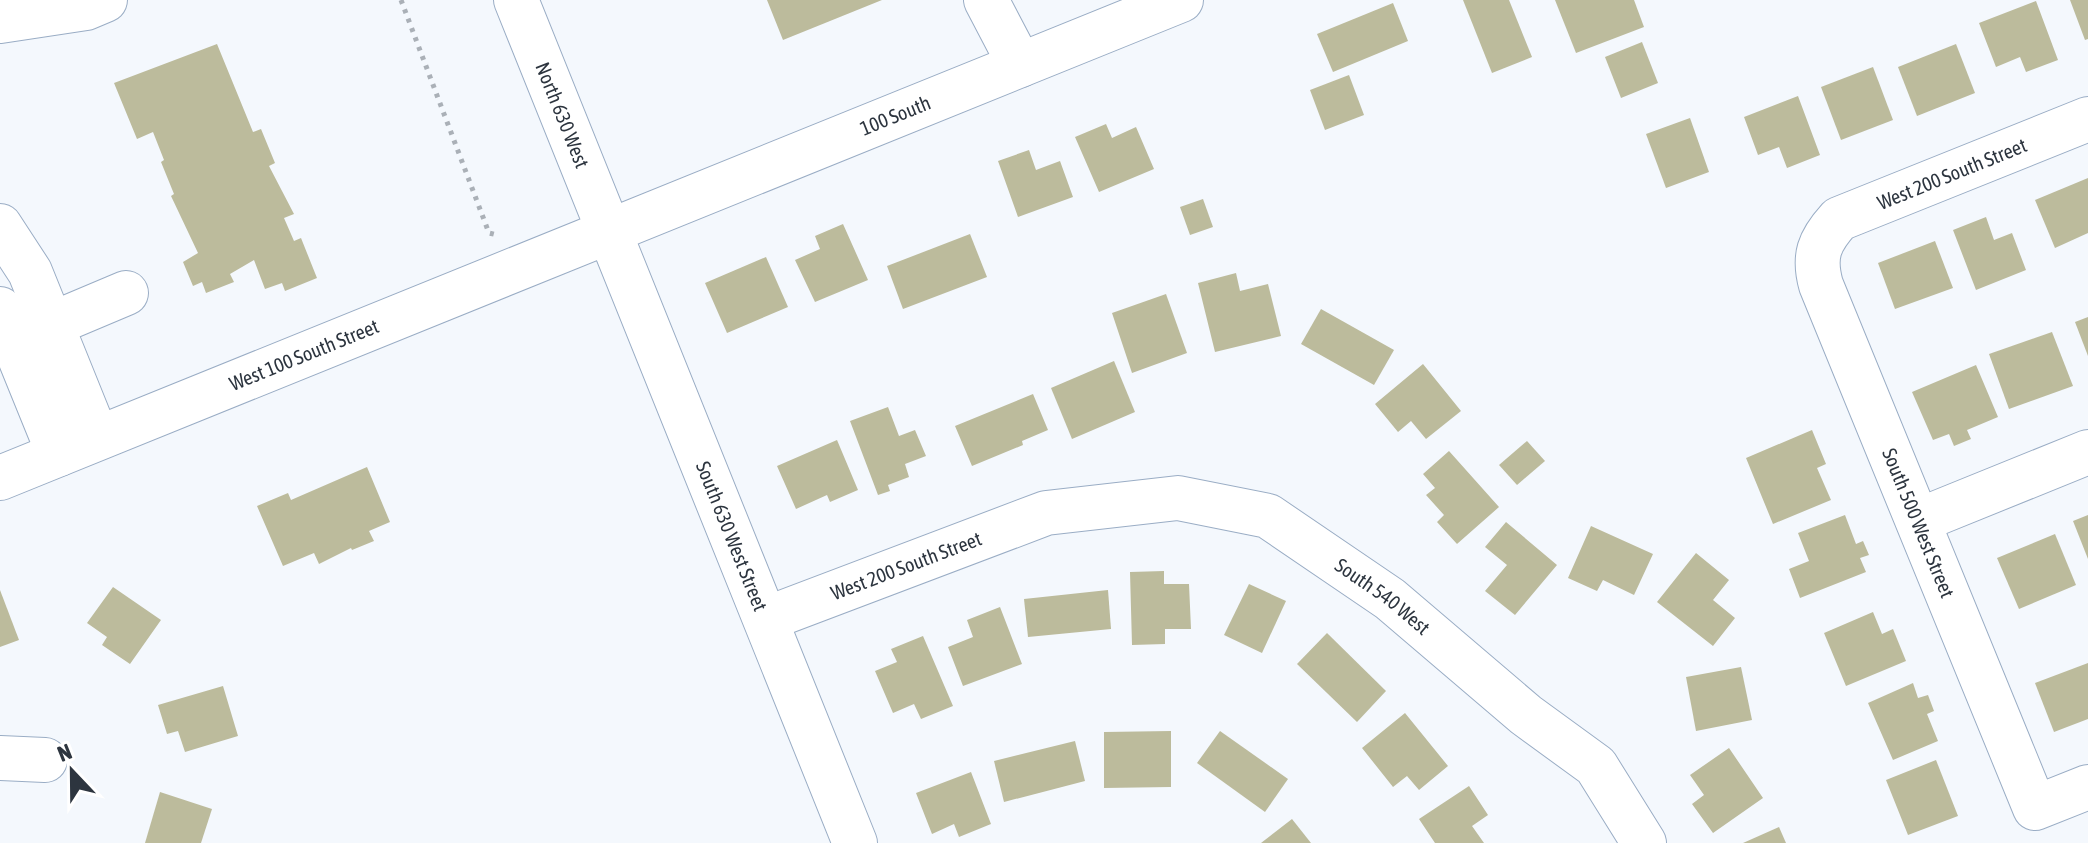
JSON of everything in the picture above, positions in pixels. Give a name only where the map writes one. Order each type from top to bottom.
[{"type":"street","points":[[0,21],[74,10],[105,0]]},
{"type":"street","name":"North 630 West","points":[[516,0],[610,230]]},
{"type":"street","points":[[986,0],[1020,65]]},
{"type":"street","name":"100 South","points":[[610,230],[1181,0]]},
{"type":"street","name":"West 200 South Street","points":[[1822,238],[1839,219],[2088,119]]},
{"type":"street","points":[[0,226],[30,272],[16,330],[78,446]]},
{"type":"street","name":"West 100 South Street","points":[[0,478],[610,230]]},
{"type":"street","name":"South 630 West Street","points":[[610,230],[855,843]]},
{"type":"street","name":"South 500 West Street","points":[[1822,238],[1815,262],[1821,285],[1920,520],[2035,808],[2088,787]]},
{"type":"street","points":[[16,330],[126,293]]},
{"type":"street","points":[[1920,520],[2088,452]]},
{"type":"street","name":"South 540 West","points":[[1046,513],[1178,498],[1268,516],[1390,599],[1526,715],[1596,766],[1644,843]]},
{"type":"street","name":"West 200 South Street","points":[[766,619],[1046,513]]},
{"type":"street","points":[[0,758],[45,760]]},
{"type":"path","points":[[401,0],[489,233],[497,235]]},
{"type":"building","points":[[767,0],[882,0],[783,40]]},
{"type":"building","points":[[1463,0],[1509,0],[1532,57],[1492,73]]},
{"type":"building","points":[[1555,0],[1634,0],[1644,27],[1576,53]]},
{"type":"building","points":[[2070,0],[2088,0],[2088,39],[2085,40]]},
{"type":"building","points":[[2036,1],[2058,60],[2026,72],[2020,57],[1996,67],[1979,23]]},
{"type":"building","points":[[1393,3],[1408,41],[1333,72],[1317,34]]},
{"type":"building","points":[[1642,42],[1658,83],[1621,98],[1605,57]]},
{"type":"building","points":[[217,44],[253,132],[261,129],[275,163],[269,166],[294,214],[284,218],[294,241],[301,238],[317,278],[285,291],[282,283],[265,289],[254,260],[230,274],[234,282],[206,293],[202,282],[193,286],[183,262],[198,253],[171,196],[174,194],[161,162],[164,160],[153,132],[137,139],[114,83]]},
{"type":"building","points":[[1956,44],[1975,93],[1917,116],[1898,67]]},
{"type":"building","points":[[1873,67],[1893,120],[1841,140],[1821,87]]},
{"type":"building","points":[[1349,75],[1364,115],[1325,130],[1310,90]]},
{"type":"building","points":[[1798,96],[1820,155],[1787,168],[1779,147],[1758,155],[1744,117]]},
{"type":"building","points":[[1690,118],[1709,172],[1666,188],[1646,134]]},
{"type":"building","points":[[1106,124],[1112,138],[1136,127],[1154,169],[1099,192],[1075,137]]},
{"type":"building","points":[[1029,150],[1036,170],[1060,161],[1073,197],[1018,217],[998,161]]},
{"type":"building","points":[[2088,178],[2088,233],[2055,248],[2035,200]]},
{"type":"building","points":[[1203,199],[1213,227],[1190,235],[1180,207]]},
{"type":"building","points":[[1986,217],[1994,240],[2012,233],[2026,270],[1976,290],[1953,230]]},
{"type":"building","points":[[843,224],[868,280],[815,302],[795,260],[820,249],[815,236]]},
{"type":"building","points":[[970,234],[987,277],[903,309],[887,266]]},
{"type":"building","points":[[1935,241],[1953,288],[1895,309],[1878,263]]},
{"type":"building","points":[[766,257],[788,307],[727,333],[705,283]]},
{"type":"building","points":[[1236,273],[1240,291],[1268,284],[1281,336],[1215,352],[1198,283]]},
{"type":"building","points":[[1166,294],[1187,353],[1132,373],[1112,313]]},
{"type":"building","points":[[1321,309],[1394,350],[1374,385],[1301,344]]},
{"type":"building","points":[[2088,317],[2088,356],[2075,322]]},
{"type":"building","points":[[2052,332],[2073,386],[2009,409],[1989,354]]},
{"type":"building","points":[[1114,361],[1135,412],[1072,439],[1051,388]]},
{"type":"building","points":[[1423,364],[1461,411],[1426,439],[1411,421],[1398,432],[1375,404]]},
{"type":"building","points":[[1976,365],[1998,417],[1967,430],[1971,439],[1954,446],[1949,434],[1933,440],[1912,392]]},
{"type":"building","points":[[1033,394],[1048,430],[1022,441],[1023,445],[972,466],[955,426]]},
{"type":"building","points":[[888,407],[899,436],[915,430],[926,456],[905,464],[909,477],[888,485],[890,491],[878,495],[850,421]]},
{"type":"building","points":[[1812,430],[1826,464],[1817,468],[1831,500],[1773,524],[1746,458]]},
{"type":"building","points":[[837,440],[858,490],[830,502],[827,495],[796,509],[777,466]]},
{"type":"building","points":[[1527,441],[1545,461],[1517,485],[1499,465]]},
{"type":"building","points":[[1449,451],[1499,507],[1457,544],[1437,522],[1444,515],[1426,495],[1435,488],[1423,474]]},
{"type":"building","points":[[367,467],[390,522],[369,531],[374,541],[351,548],[319,564],[314,553],[283,566],[257,506],[288,493],[291,500]]},
{"type":"building","points":[[1845,515],[1856,544],[1863,541],[1869,555],[1860,558],[1866,572],[1800,598],[1789,569],[1809,561],[1798,533]]},
{"type":"building","points":[[2088,515],[2088,559],[2073,521]]},
{"type":"building","points":[[1506,522],[1557,565],[1515,615],[1485,591],[1507,565],[1485,547]]},
{"type":"building","points":[[1591,526],[1653,554],[1634,595],[1603,580],[1597,591],[1568,578]]},
{"type":"building","points":[[2055,534],[2076,585],[2019,609],[1997,558]]},
{"type":"building","points":[[1696,553],[1729,580],[1713,600],[1735,618],[1713,646],[1657,602]]},
{"type":"building","points":[[1164,571],[1164,584],[1189,584],[1191,629],[1165,629],[1165,644],[1132,645],[1130,572]]},
{"type":"building","points":[[1249,584],[1286,601],[1262,653],[1224,635]]},
{"type":"building","points":[[113,587],[161,620],[130,664],[102,645],[107,637],[87,623]]},
{"type":"building","points":[[0,590],[19,640],[0,647]]},
{"type":"building","points":[[1108,590],[1111,629],[1028,637],[1024,599]]},
{"type":"building","points":[[1000,607],[1022,664],[963,686],[948,647],[973,637],[967,620]]},
{"type":"building","points":[[1873,612],[1882,634],[1893,629],[1906,661],[1846,686],[1824,633]]},
{"type":"building","points":[[1327,633],[1386,691],[1357,722],[1297,664]]},
{"type":"building","points":[[923,636],[953,706],[921,719],[914,704],[893,713],[875,671],[897,662],[891,649]]},
{"type":"building","points":[[2088,663],[2088,719],[2054,732],[2035,683]]},
{"type":"building","points":[[1741,667],[1752,720],[1696,731],[1686,677]]},
{"type":"building","points":[[1913,683],[1918,698],[1928,695],[1934,711],[1927,714],[1938,741],[1893,760],[1868,703]]},
{"type":"building","points":[[223,686],[238,736],[185,752],[178,731],[167,734],[158,705]]},
{"type":"building","points":[[1405,713],[1448,766],[1419,790],[1407,776],[1393,787],[1362,748]]},
{"type":"building","points":[[1171,731],[1171,787],[1104,788],[1104,732]]},
{"type":"building","points":[[1220,731],[1288,779],[1265,812],[1197,763]]},
{"type":"building","points":[[1075,741],[1085,781],[1004,802],[994,761]]},
{"type":"building","points":[[1729,748],[1763,798],[1713,833],[1692,804],[1704,795],[1690,775]]},
{"type":"building","points":[[1936,760],[1958,816],[1908,835],[1886,780]]},
{"type":"building","points":[[971,772],[991,824],[959,837],[954,824],[932,834],[916,793]]},
{"type":"building","points":[[1469,786],[1488,815],[1472,826],[1484,843],[1435,843],[1419,819]]},
{"type":"building","points":[[160,792],[212,809],[201,843],[145,843]]},
{"type":"building","points":[[1292,819],[1311,843],[1261,843]]},
{"type":"building","points":[[1779,827],[1786,843],[1743,843]]}]
